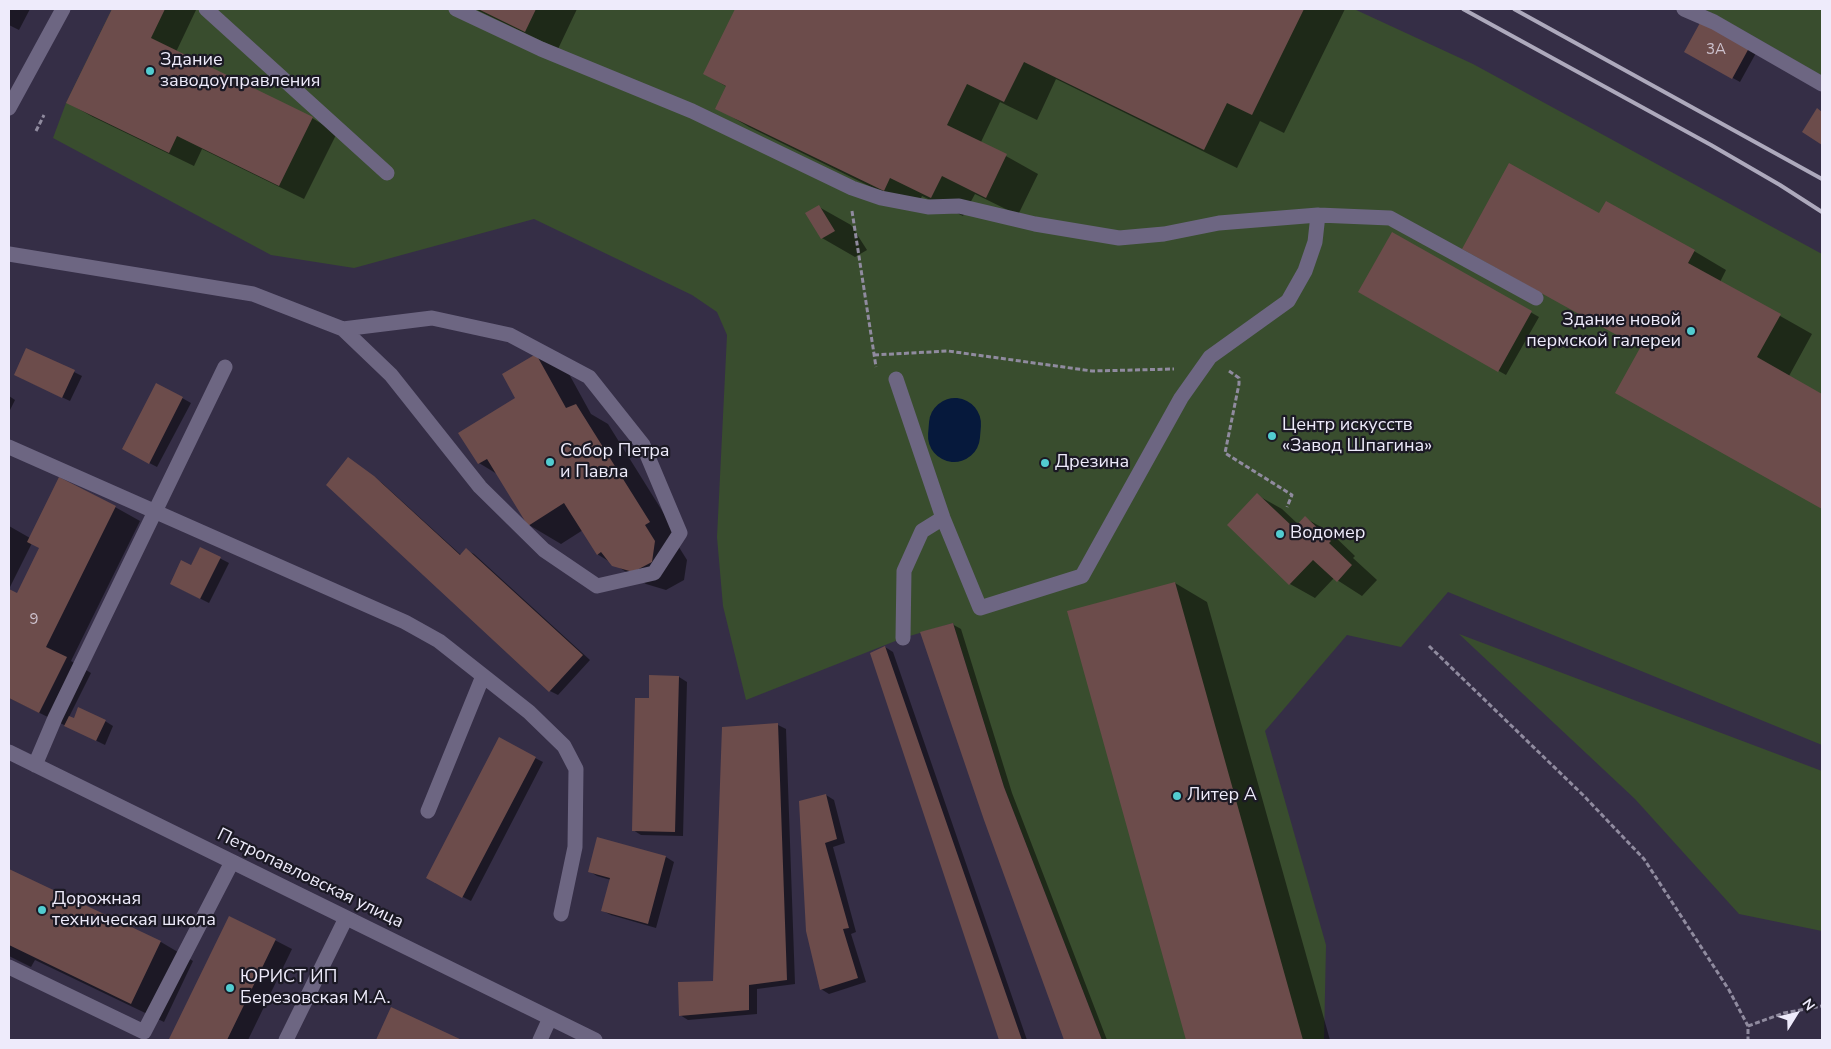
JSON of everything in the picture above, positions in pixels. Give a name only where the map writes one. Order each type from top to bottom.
[{"type":"street","points":[[9,108],[63,9]]},
{"type":"street","points":[[206,9],[387,173]]},
{"type":"street","points":[[456,9],[541,49],[692,111],[852,188],[881,198],[928,207],[960,206],[1035,224],[1119,238],[1164,234],[1219,223],[1318,216],[1390,218],[1536,298]]},
{"type":"street","points":[[1684,9],[1714,22],[1822,84]]},
{"type":"street","points":[[896,379],[943,518],[980,608],[1082,576],[1181,398],[1210,357],[1288,301],[1305,272],[1315,242],[1318,216]]},
{"type":"street","points":[[9,254],[252,294],[343,330],[391,375],[480,487],[544,550],[597,586],[654,573],[680,533],[643,445],[589,377],[510,335],[432,318],[343,330]]},
{"type":"street","points":[[35,764],[55,718],[225,367]]},
{"type":"street","points":[[9,447],[405,622],[439,641],[529,712],[564,746],[576,769],[575,847],[561,914]]},
{"type":"street","points":[[903,638],[904,571],[922,531],[943,518]]},
{"type":"street","points":[[428,811],[483,676]]},
{"type":"street","name":"Петропавловская улица","points":[[9,752],[595,1040]]},
{"type":"street","points":[[9,967],[144,1032],[232,862]]},
{"type":"street","points":[[286,1040],[346,918]]},
{"type":"street","points":[[540,1040],[550,1018]]},
{"type":"path","points":[[36,131],[44,115]]},
{"type":"path","points":[[852,188],[852,210],[876,367],[896,379]]},
{"type":"path","points":[[874,355],[948,351],[1092,371],[1178,368],[1210,357]]},
{"type":"path","points":[[1239,384],[1225,453],[1292,495],[1287,507]]},
{"type":"path","points":[[1429,646],[1583,795],[1644,859],[1729,990],[1748,1026],[1748,1040]]},
{"type":"path","points":[[1748,1026],[1784,1013],[1822,1006]]},
{"type":"green space","name":"Центр искусств «Завод Шпагина»","points":[[112,9],[1354,9],[1473,64],[1822,254],[1822,745],[1448,592],[1401,647],[1347,635],[1265,731],[1326,945],[1324,1040],[1102,1040],[1004,787],[953,623],[903,638],[746,700],[723,606],[717,537],[727,335],[717,312],[692,295],[534,219],[354,268],[271,255],[53,138],[66,103]]},
{"type":"green space","points":[[1704,9],[1822,9],[1822,76],[1746,32]]},
{"type":"green space","points":[[1459,634],[1822,771],[1822,931],[1739,914],[1635,799]]},
{"type":"building","name":"Здание заводоуправления","points":[[112,9],[165,9],[151,38],[313,117],[279,186],[177,136],[169,153],[66,103]]},
{"type":"building","points":[[478,9],[536,9],[525,32]]},
{"type":"building","points":[[735,9],[1304,9],[1252,115],[1227,103],[1204,150],[1024,62],[1004,102],[967,84],[947,125],[1007,154],[986,198],[942,176],[931,198],[890,178],[884,191],[715,109],[726,86],[703,74]]},
{"type":"building","points":[[1701,21],[1749,48],[1732,79],[1684,52]]},
{"type":"building","points":[[1817,108],[1822,112],[1822,145],[1802,132]]},
{"type":"building","name":"Здание новой пермской галереи","points":[[1509,163],[1599,213],[1606,201],[1695,250],[1688,263],[1781,314],[1757,357],[1822,394],[1822,509],[1615,393],[1640,348],[1462,249]]},
{"type":"building","points":[[819,205],[835,231],[821,239],[805,213]]},
{"type":"building","points":[[1392,232],[1532,311],[1498,372],[1358,292]]},
{"type":"building","points":[[26,348],[75,370],[62,398],[14,375]]},
{"type":"building","name":"Собор Петра и Павла","points":[[536,354],[566,408],[576,404],[650,522],[645,525],[655,541],[652,562],[633,572],[612,566],[601,552],[597,555],[564,503],[528,526],[487,459],[478,464],[458,433],[515,398],[502,374]]},
{"type":"building","points":[[156,383],[183,397],[149,464],[122,449]]},
{"type":"building","points":[[348,457],[374,476],[460,555],[466,548],[583,655],[549,692],[326,485]]},
{"type":"building","points":[[59,477],[116,506],[46,647],[67,657],[39,713],[9,698],[9,589],[17,593],[39,548],[27,542]]},
{"type":"building","name":"Водомер","points":[[1257,493],[1294,528],[1305,516],[1331,541],[1329,543],[1352,565],[1337,582],[1313,560],[1289,585],[1227,525]]},
{"type":"building","points":[[200,547],[221,557],[200,599],[170,584],[181,560],[191,565]]},
{"type":"building","name":"Литер А","points":[[1175,582],[1303,1040],[1186,1040],[1067,611]]},
{"type":"building","points":[[953,623],[1004,787],[1102,1040],[1064,1040],[984,820],[920,632]]},
{"type":"building","points":[[885,646],[1022,1040],[999,1040],[870,653]]},
{"type":"building","points":[[649,675],[679,676],[675,832],[632,831],[635,698],[649,698]]},
{"type":"building","points":[[78,707],[106,720],[96,741],[64,726],[69,716],[74,718]]},
{"type":"building","points":[[778,723],[787,980],[749,985],[749,1010],[679,1016],[678,982],[713,981],[722,727]]},
{"type":"building","points":[[499,737],[536,757],[462,898],[426,878]]},
{"type":"building","points":[[826,794],[837,839],[825,843],[849,928],[843,929],[858,978],[820,990],[806,931],[799,801]]},
{"type":"building","points":[[597,837],[666,856],[648,924],[601,911],[610,878],[588,872]]},
{"type":"building","points":[[9,869],[161,941],[131,1004],[9,945]]},
{"type":"building","points":[[229,916],[276,939],[227,1040],[169,1039]]},
{"type":"building","points":[[391,1007],[462,1040],[376,1040]]},
{"type":"waterway","points":[[954,436],[955,424]]},
{"type":"railway","points":[[1463,9],[1711,145],[1822,212]]},
{"type":"railway","points":[[1514,9],[1822,179]]},
{"type":"place","name":"Здание заводоуправления","points":[[150,71]]},
{"type":"place","name":"Здание новой пермской галереи","points":[[1691,331]]},
{"type":"place","name":"Центр искусств «Завод Шпагина»","points":[[1272,436]]},
{"type":"place","name":"Собор Петра и Павла","points":[[550,462]]},
{"type":"place","name":"Дрезина","points":[[1045,463]]},
{"type":"place","name":"Водомер","points":[[1280,534]]},
{"type":"place","name":"Литер А","points":[[1177,796]]},
{"type":"place","name":"Дорожная техническая школа","points":[[42,910]]},
{"type":"place","name":"ЮРИСТ ИП Березовская М.А.","points":[[230,988]]}]
